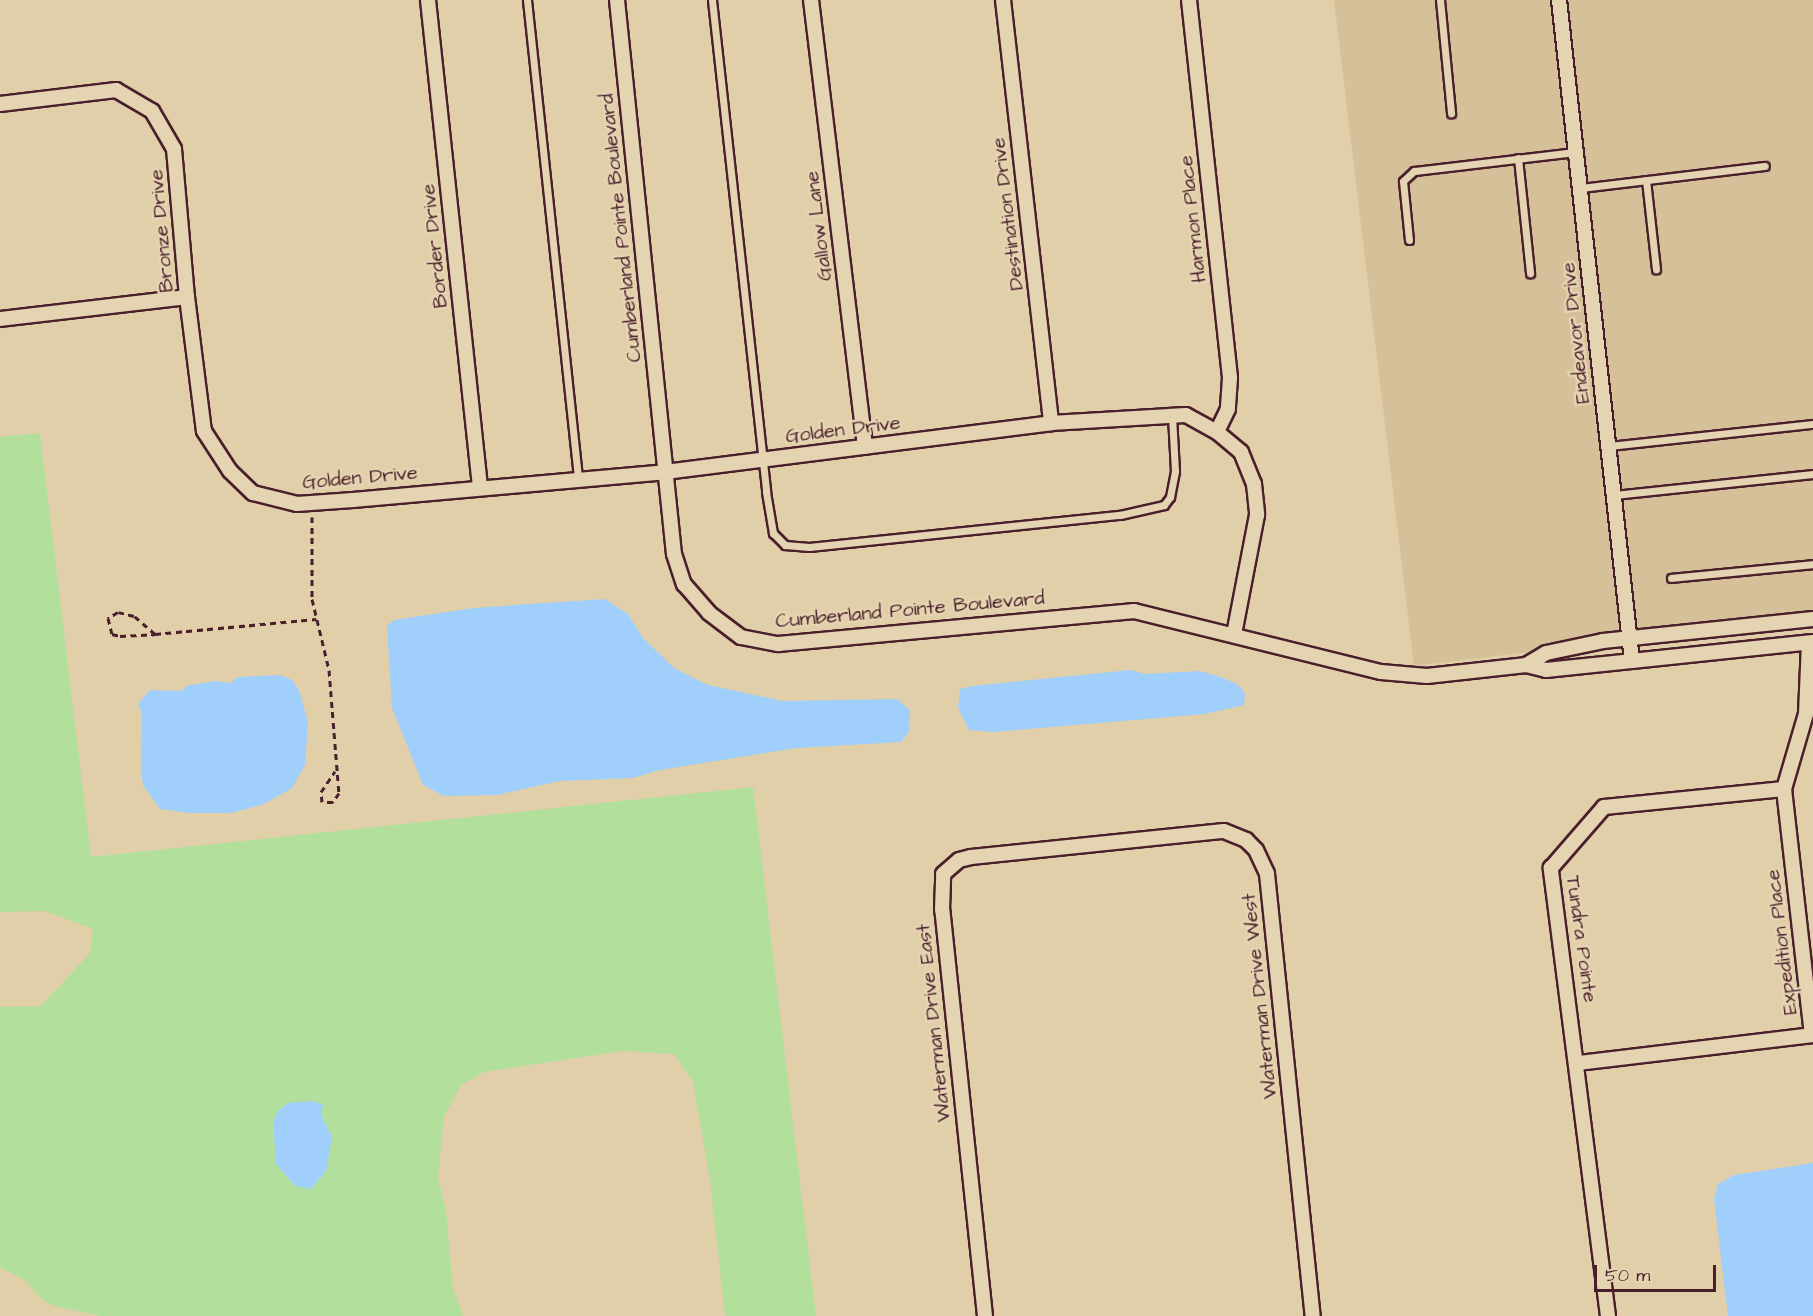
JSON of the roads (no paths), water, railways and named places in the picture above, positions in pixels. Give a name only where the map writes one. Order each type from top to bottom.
[{"type":"street","name":"Border Drive","points":[[428,0],[480,487]]},
{"type":"street","name":"Cumberland Pointe Boulevard","points":[[617,0],[674,554],[684,584],[709,613],[741,637],[778,644],[1134,611],[1406,674],[1526,665],[1546,670],[1811,643]]},
{"type":"street","name":"Gallow Lane","points":[[811,0],[865,447]]},
{"type":"street","name":"Destination Drive","points":[[1003,0],[1052,423]]},
{"type":"street","name":"Harmon Place","points":[[1189,0],[1230,378],[1228,409],[1217,432]]},
{"type":"street","name":"Endeavor Drive","points":[[1559,0],[1632,661]]},
{"type":"street","name":"Bronze Drive","points":[[0,104],[116,90],[152,111],[174,149],[187,297],[204,431],[230,471],[253,493]]},
{"type":"street","points":[[0,319],[187,297]]},
{"type":"street","name":"Golden Drive","points":[[253,493],[297,504],[313,503],[665,472],[1052,423],[1186,415],[1217,432],[1241,452],[1254,484],[1257,515],[1234,634]]},
{"type":"street","name":"Cumberland Pointe Boulevard","points":[[1526,665],[1546,653],[1630,639],[1813,619]]},
{"type":"street","points":[[1784,789],[1806,714],[1811,643]]},
{"type":"street","name":"Tundra Pointe","points":[[1608,1316],[1578,1063],[1551,867],[1604,807],[1784,789]]},
{"type":"street","name":"Expedition Place","points":[[1578,1063],[1812,1035],[1784,789]]},
{"type":"street","name":"Waterman Drive West","points":[[1086,845],[1224,831],[1246,840],[1263,859],[1313,1316]]},
{"type":"street","name":"Waterman Drive East","points":[[985,1316],[940,884],[950,866],[970,857],[1086,845]]},
{"type":"lane","points":[[527,0],[578,479]]},
{"type":"lane","points":[[712,0],[762,460],[773,533],[785,545],[808,547],[1119,515],[1164,505],[1170,497],[1175,471],[1172,416]]},
{"type":"lane","points":[[1440,0],[1451,113]]},
{"type":"lane","points":[[1410,240],[1403,181],[1414,171],[1576,152]]},
{"type":"lane","points":[[1518,158],[1530,273]]},
{"type":"lane","points":[[1580,188],[1765,166]]},
{"type":"lane","points":[[1646,180],[1656,269]]},
{"type":"lane","points":[[1609,446],[1813,424]]},
{"type":"lane","points":[[1614,495],[1813,474]]},
{"type":"lane","points":[[1671,578],[1813,564]]},
{"type":"water","points":[[605,599],[628,614],[643,638],[674,668],[708,685],[783,701],[897,699],[910,710],[909,732],[901,742],[796,748],[660,770],[633,778],[559,781],[497,795],[444,796],[423,785],[392,708],[387,626],[394,620],[473,608]]},
{"type":"water","points":[[1131,670],[1145,674],[1200,671],[1223,678],[1237,684],[1245,693],[1244,705],[1205,714],[994,732],[969,730],[958,708],[960,689],[972,686]]},
{"type":"water","points":[[280,675],[292,680],[299,690],[308,723],[305,765],[292,788],[264,804],[231,813],[189,813],[160,809],[143,785],[141,771],[142,713],[138,704],[150,690],[182,691],[186,686],[215,681],[231,683],[237,677]]},
{"type":"water","points":[[310,1101],[323,1104],[321,1115],[332,1137],[326,1171],[311,1189],[295,1186],[276,1164],[273,1122],[278,1111],[288,1103]]},
{"type":"water","points":[[1813,1163],[1813,1316],[1728,1316],[1714,1199],[1718,1184],[1734,1175]]}]
